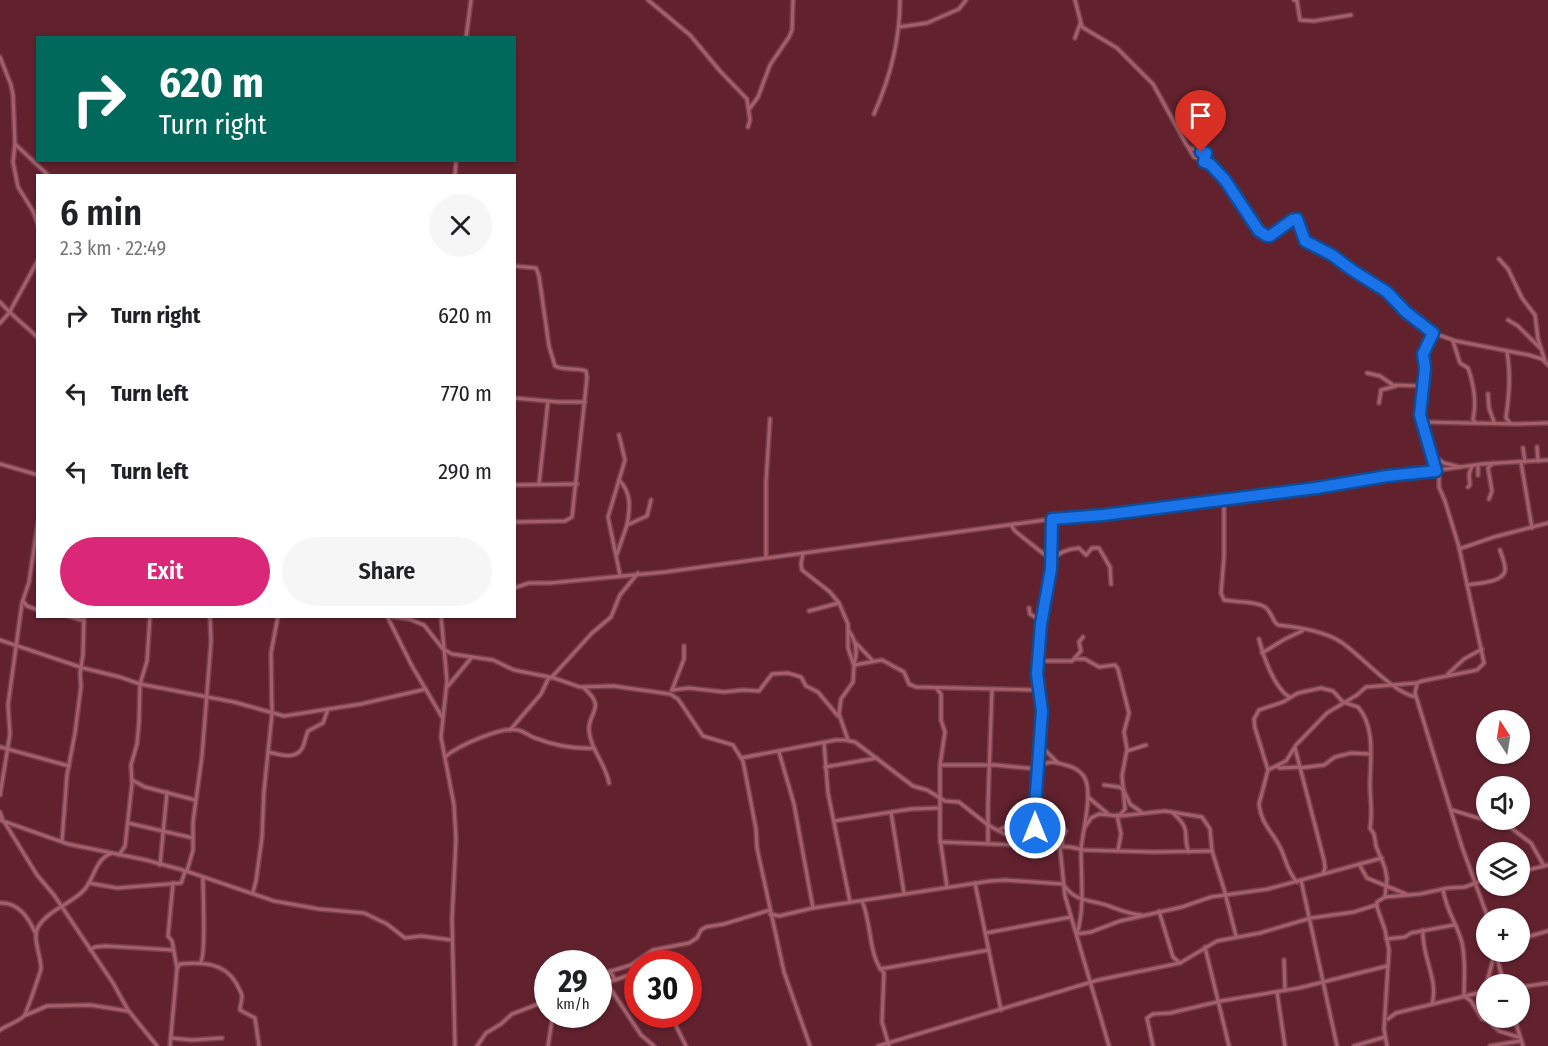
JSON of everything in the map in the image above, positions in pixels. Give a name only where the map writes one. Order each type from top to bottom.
[{"type":"street","points":[[466,36],[471,0]]},
{"type":"street","points":[[648,0],[698,42],[720,71],[747,99],[750,108],[748,127]]},
{"type":"street","points":[[750,108],[758,97],[770,65],[792,30],[793,0]]},
{"type":"street","points":[[874,114],[889,80],[899,27],[900,0]]},
{"type":"street","points":[[899,27],[927,23],[959,9],[966,0]]},
{"type":"street","points":[[1075,0],[1080,24],[1075,38]]},
{"type":"street","points":[[1294,0],[1297,1],[1300,20],[1314,21],[1351,15]]},
{"type":"street","points":[[1080,24],[1117,48],[1153,84],[1194,157],[1214,167],[1259,231],[1270,236],[1292,220],[1297,219],[1305,241],[1332,255],[1387,292],[1406,312],[1433,333],[1507,352],[1529,355],[1545,361]]},
{"type":"street","points":[[0,58],[11,85],[15,144],[13,162],[18,187],[36,219]]},
{"type":"street","points":[[15,144],[48,174]]},
{"type":"street","points":[[1188,147],[1206,153],[1204,161]]},
{"type":"street","points":[[1499,259],[1509,270],[1534,315],[1541,348],[1548,365]]},
{"type":"street","points":[[0,323],[8,314],[36,264]]},
{"type":"street","points":[[516,266],[536,268],[541,286],[552,359],[557,367],[586,371],[587,378],[575,506],[571,519],[516,522]]},
{"type":"street","points":[[0,302],[8,314],[36,336]]},
{"type":"street","points":[[0,316],[8,314]]},
{"type":"street","points":[[1508,321],[1518,326],[1541,348]]},
{"type":"street","points":[[1268,770],[1286,760],[1318,722],[1366,687],[1417,683],[1480,668],[1484,663],[1459,549],[1439,487],[1438,471],[1430,452],[1420,415],[1424,350],[1433,333]]},
{"type":"street","points":[[1452,339],[1460,363],[1468,368],[1471,376],[1475,395],[1473,419],[1475,422]]},
{"type":"street","points":[[1507,352],[1510,372],[1509,407],[1506,418],[1510,423]]},
{"type":"street","points":[[1367,373],[1380,376],[1398,386]]},
{"type":"street","points":[[1379,403],[1381,390],[1398,386],[1422,386]]},
{"type":"street","points":[[1488,394],[1494,422]]},
{"type":"street","points":[[516,398],[585,402]]},
{"type":"street","points":[[539,484],[548,401]]},
{"type":"street","points":[[766,557],[766,482],[770,419]]},
{"type":"street","points":[[1422,422],[1548,423]]},
{"type":"street","points":[[619,435],[625,460],[608,518],[620,575]]},
{"type":"street","points":[[1537,447],[1538,461]]},
{"type":"street","points":[[1523,448],[1532,528]]},
{"type":"street","points":[[1430,452],[1444,463],[1463,467]]},
{"type":"street","points":[[516,587],[530,583],[550,584],[638,573],[656,573],[1052,519],[1224,500],[1387,476],[1493,463],[1548,460]]},
{"type":"street","points":[[1489,499],[1492,491],[1488,468],[1493,463]]},
{"type":"street","points":[[0,464],[36,474]]},
{"type":"street","points":[[1478,465],[1478,475]]},
{"type":"street","points":[[1468,487],[1472,466]]},
{"type":"street","points":[[617,556],[627,525],[630,500],[625,486],[619,480]]},
{"type":"street","points":[[516,485],[577,484]]},
{"type":"street","points":[[627,525],[647,516],[651,500]]},
{"type":"street","points":[[1224,500],[1222,599],[1263,605],[1276,624],[1335,639],[1393,684],[1410,696],[1416,697]]},
{"type":"street","points":[[1035,846],[1035,806],[1042,711],[1037,681],[1038,661],[1041,625],[1050,577],[1052,519]]},
{"type":"street","points":[[1459,549],[1494,537],[1548,524]]},
{"type":"street","points":[[1011,525],[1050,561]]},
{"type":"street","points":[[0,795],[10,734],[8,705],[23,601],[29,582],[36,535]]},
{"type":"street","points":[[1050,561],[1068,550],[1080,548],[1086,555],[1092,548],[1099,548],[1110,567],[1112,584]]},
{"type":"street","points":[[1467,585],[1495,579],[1502,575],[1505,571],[1500,550]]},
{"type":"street","points":[[803,553],[802,570],[830,592],[838,603],[855,642],[872,660]]},
{"type":"street","points":[[510,730],[542,693],[550,677],[592,633],[611,617],[620,595],[638,573]]},
{"type":"street","points":[[23,601],[27,606],[36,609]]},
{"type":"street","points":[[809,611],[838,603]]},
{"type":"street","points":[[1029,608],[1030,614],[1038,619],[1041,625]]},
{"type":"street","points":[[128,856],[125,848],[132,780],[131,765],[137,744],[140,684],[147,661],[150,618]]},
{"type":"street","points":[[89,883],[117,888],[182,883],[193,850],[195,800],[202,756],[212,642],[210,618]]},
{"type":"street","points":[[253,892],[259,864],[272,714],[271,653],[278,618]]},
{"type":"street","points":[[388,618],[443,719]]},
{"type":"street","points":[[398,618],[409,619],[424,625],[443,649],[453,654],[493,660],[520,672],[550,677],[582,687],[614,686],[669,694],[678,699],[703,736],[730,743],[741,758],[756,829],[757,848],[786,980],[810,1046]]},
{"type":"street","points":[[441,618],[447,687],[441,734],[454,805],[456,839],[452,897],[455,1046]]},
{"type":"street","points":[[62,841],[69,766],[81,686],[80,667],[83,655],[84,619]]},
{"type":"street","points":[[1262,654],[1304,630]]},
{"type":"street","points":[[849,631],[848,648],[854,664]]},
{"type":"street","points":[[1075,659],[1081,651],[1079,642],[1083,637]]},
{"type":"street","points":[[1259,639],[1262,654],[1282,690],[1290,697]]},
{"type":"street","points":[[0,640],[140,684],[206,696],[272,714],[289,716],[361,704],[426,689]]},
{"type":"street","points":[[839,718],[841,699],[853,682],[855,642]]},
{"type":"street","points":[[669,694],[684,659],[684,646]]},
{"type":"street","points":[[1447,676],[1464,659],[1482,649]]},
{"type":"street","points":[[447,687],[472,657]]},
{"type":"street","points":[[854,664],[879,659],[888,662],[904,672],[911,686],[1040,690]]},
{"type":"street","points":[[1038,661],[1067,662],[1085,659],[1099,667],[1114,665],[1117,667],[1129,713],[1124,732],[1127,751],[1122,776],[1125,809],[1118,815]]},
{"type":"street","points":[[672,690],[689,688],[724,692],[759,691],[772,674],[788,673],[801,677],[806,686],[818,692],[834,709],[848,740]]},
{"type":"street","points":[[878,1046],[889,1045],[1104,979],[1180,963],[1216,941],[1260,933],[1311,918],[1354,912],[1376,905],[1380,898],[1465,887],[1476,883],[1416,697],[1417,683]]},
{"type":"street","points":[[582,687],[591,695],[596,706],[589,728],[594,748],[606,769],[609,783]]},
{"type":"street","points":[[936,688],[941,694],[941,720],[945,732],[940,765],[939,808],[940,842],[947,887]]},
{"type":"street","points":[[1336,1046],[1311,918],[1299,881],[1289,874],[1282,851],[1266,828],[1259,809],[1268,770],[1254,719],[1259,710],[1298,693],[1324,688],[1333,691],[1343,702],[1355,705],[1362,711],[1370,739],[1372,815],[1370,829],[1374,834],[1387,879],[1385,897]]},
{"type":"street","points":[[988,844],[992,690]]},
{"type":"street","points":[[268,752],[285,756],[302,750],[307,733],[323,723],[328,709]]},
{"type":"street","points":[[445,757],[458,747],[510,730],[520,730],[535,739],[576,749],[594,748]]},
{"type":"street","points":[[741,758],[824,743],[848,740],[855,742],[913,786],[927,790],[940,798],[959,802],[988,825],[1012,838],[1016,845]]},
{"type":"street","points":[[824,743],[825,767],[850,902]]},
{"type":"street","points":[[1127,751],[1146,745]]},
{"type":"street","points":[[1041,746],[1058,763]]},
{"type":"street","points":[[0,747],[69,766]]},
{"type":"street","points":[[1295,747],[1324,860],[1323,874]]},
{"type":"street","points":[[779,752],[794,804],[813,908]]},
{"type":"street","points":[[1276,766],[1300,768],[1324,765],[1338,756],[1351,753],[1371,754]]},
{"type":"street","points":[[825,767],[877,758]]},
{"type":"street","points":[[940,765],[1038,768],[1048,762],[1070,766],[1083,775],[1088,797],[1081,850],[1083,900],[1077,934]]},
{"type":"street","points":[[132,780],[146,787],[195,800]]},
{"type":"street","points":[[1104,785],[1119,787],[1124,791],[1130,804],[1142,813]]},
{"type":"street","points":[[160,865],[167,792]]},
{"type":"street","points":[[1088,797],[1110,815]]},
{"type":"street","points":[[999,830],[1024,817],[1035,806]]},
{"type":"street","points":[[834,821],[891,812],[939,808]]},
{"type":"street","points":[[1452,810],[1511,828],[1531,843],[1546,865],[1530,869]]},
{"type":"street","points":[[1084,828],[1095,815],[1159,811],[1196,816],[1205,821],[1210,829],[1212,850],[1237,936]]},
{"type":"street","points":[[0,812],[2,821],[119,992],[129,1011],[157,1046]]},
{"type":"street","points":[[891,812],[904,894]]},
{"type":"street","points":[[1172,812],[1185,828],[1186,846],[1189,852]]},
{"type":"street","points":[[1118,815],[1121,834],[1118,850]]},
{"type":"street","points":[[2,821],[82,848],[128,856],[186,871],[280,902],[319,909],[364,913],[387,924],[405,938],[421,936],[452,940]]},
{"type":"street","points":[[128,823],[193,837]]},
{"type":"street","points":[[1066,831],[1061,847],[1062,884],[1109,1046]]},
{"type":"street","points":[[940,842],[1061,847],[1081,850],[1189,852],[1212,850]]},
{"type":"street","points":[[119,855],[125,848]]},
{"type":"street","points":[[24,1015],[41,970],[37,929],[46,918],[83,891],[102,859],[114,853]]},
{"type":"street","points":[[1077,934],[1091,932],[1120,921],[1182,907],[1211,897],[1268,889],[1382,858]]},
{"type":"street","points":[[1359,864],[1366,876],[1406,895]]},
{"type":"street","points":[[199,962],[204,953],[203,878]]},
{"type":"street","points":[[612,971],[632,965],[653,951],[689,943],[697,938],[701,930],[706,927],[770,912],[779,916],[813,908],[975,883],[1005,880],[1062,884],[1069,893],[1083,900],[1143,916]]},
{"type":"street","points":[[170,1046],[177,969],[172,940],[168,936],[173,883]]},
{"type":"street","points":[[975,883],[1001,1011]]},
{"type":"street","points":[[1443,889],[1447,910],[1458,930],[1463,950],[1464,996],[1482,1020],[1488,1021],[1497,1030],[1519,1039]]},
{"type":"street","points":[[862,901],[877,965],[884,977],[882,1022],[889,1045]]},
{"type":"street","points":[[0,903],[9,904],[23,912],[36,935]]},
{"type":"street","points":[[1376,905],[1385,930],[1389,955],[1385,1037],[1387,1046]]},
{"type":"street","points":[[1159,911],[1173,957],[1180,963]]},
{"type":"street","points":[[986,933],[1071,917]]},
{"type":"street","points":[[1386,939],[1405,937],[1411,933],[1450,927],[1454,924]]},
{"type":"street","points":[[1423,930],[1423,944],[1434,988],[1432,1004]]},
{"type":"street","points":[[1530,936],[1548,931]]},
{"type":"street","points":[[90,950],[106,946],[173,950]]},
{"type":"street","points":[[1205,947],[1229,1046]]},
{"type":"street","points":[[880,969],[989,950]]},
{"type":"street","points":[[1284,960],[1285,990]]},
{"type":"street","points":[[177,969],[180,964],[199,962],[213,965],[227,972],[234,979],[241,993],[240,1010],[255,1018],[259,1046]]},
{"type":"street","points":[[1154,1046],[1148,1016],[1277,992],[1387,966]]},
{"type":"street","points":[[612,975],[615,980]]},
{"type":"street","points":[[612,981],[624,977]]},
{"type":"street","points":[[1530,986],[1548,983]]},
{"type":"street","points":[[612,991],[641,1035],[654,1046]]},
{"type":"street","points":[[1277,992],[1285,1046]]},
{"type":"street","points":[[1386,1020],[1396,1013],[1476,993]]},
{"type":"street","points":[[0,1030],[24,1015],[47,1006],[90,1005],[129,1011]]},
{"type":"street","points":[[477,1046],[486,1033],[512,1014],[534,1006]]},
{"type":"street","points":[[548,1046],[551,1028]]},
{"type":"street","points":[[677,1028],[686,1046]]},
{"type":"street","points":[[1516,1028],[1523,1046]]},
{"type":"street","points":[[1354,1046],[1385,1037]]},
{"type":"street","points":[[171,1038],[192,1040],[222,1038]]},
{"type":"street","points":[[1490,1046],[1519,1039]]},
{"type":"route","points":[[1035,828],[1042,711],[1037,674],[1041,624],[1051,569],[1052,519],[1103,515],[1436,471],[1420,415],[1425,368],[1423,354],[1433,333],[1406,312],[1378,285],[1352,270],[1344,262],[1305,241],[1297,219],[1292,220],[1270,236],[1259,231],[1225,180],[1210,164],[1204,162],[1206,153],[1201,152]]}]
